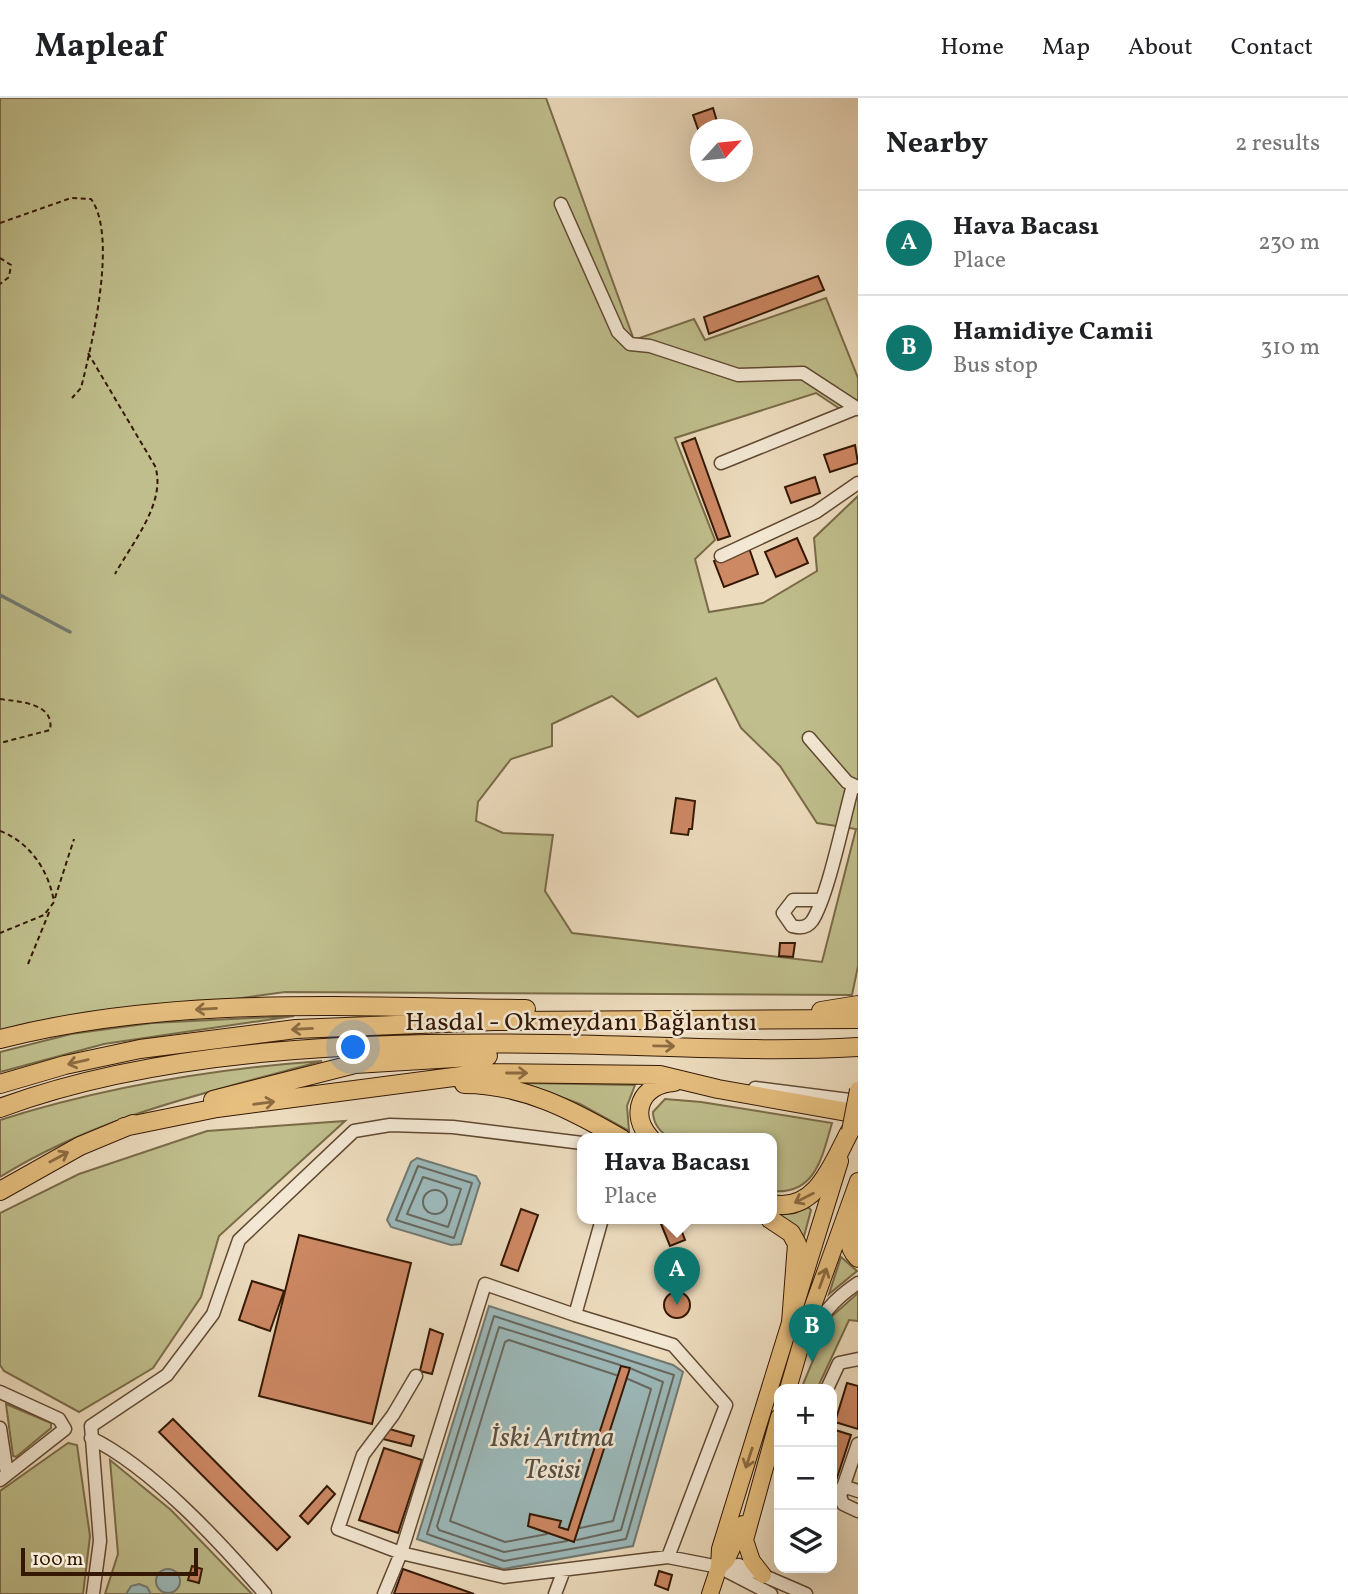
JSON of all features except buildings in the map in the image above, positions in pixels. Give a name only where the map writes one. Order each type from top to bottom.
[{"type":"highway","points":[[798,1017],[858,1005]]},
{"type":"highway","points":[[0,1039],[70,1024],[148,1013],[231,1008],[598,1009],[640,1021]]},
{"type":"highway","points":[[798,1017],[858,1019]]},
{"type":"highway","name":"Hasdal - Okmeydanı Bağlantısı","points":[[0,1084],[33,1073],[118,1053],[263,1032],[422,1022],[798,1017]]},
{"type":"highway","name":"Hasdal - Okmeydanı Bağlantısı","points":[[0,1108],[93,1080],[183,1064],[253,1056],[455,1044],[833,1048]]},
{"type":"highway","points":[[0,1191],[55,1158],[124,1127],[170,1111],[355,1064],[432,1057],[541,1055],[596,1045]]},
{"type":"highway","points":[[833,1048],[858,1047]]},
{"type":"highway","points":[[833,1048],[858,1055]]},
{"type":"highway","points":[[124,1127],[217,1108],[501,1072],[660,1075],[858,1114]]},
{"type":"highway","points":[[647,1133],[638,1118],[639,1104],[646,1091],[655,1085],[685,1082]]},
{"type":"highway","points":[[401,1086],[483,1084],[522,1092],[561,1105],[611,1133]]},
{"type":"highway","points":[[777,1204],[788,1205],[815,1192],[850,1131]]},
{"type":"highway","points":[[858,1199],[849,1244],[858,1258]]},
{"type":"highway","points":[[777,1224],[791,1233],[797,1244],[791,1323]]},
{"type":"main road","points":[[710,1594],[719,1567],[720,1549],[850,1131],[858,1090]]},
{"type":"main road","points":[[790,1382],[809,1317],[858,1181]]},
{"type":"main road","points":[[762,1575],[752,1561],[746,1540],[755,1496],[774,1433]]},
{"type":"main road","points":[[719,1567],[731,1552],[755,1496]]},
{"type":"street","points":[[561,204],[618,332],[630,344],[650,346],[738,375],[803,373],[858,408]]},
{"type":"street","points":[[720,463],[858,408]]},
{"type":"street","points":[[721,556],[816,512],[858,483]]},
{"type":"street","points":[[809,738],[834,769],[856,786],[820,900]]},
{"type":"street","points":[[685,1082],[729,1084],[858,1101]]},
{"type":"street","points":[[93,1594],[100,1541],[91,1426],[167,1375],[213,1314],[239,1240],[354,1131],[390,1125],[453,1127],[577,1142]]},
{"type":"street","points":[[575,1315],[601,1224]]},
{"type":"street","points":[[790,1382],[822,1314],[839,1296],[858,1283]]},
{"type":"street","points":[[384,1594],[401,1553],[485,1284],[673,1345],[726,1405],[667,1557]]},
{"type":"street","points":[[829,1384],[839,1363],[858,1359]]},
{"type":"street","points":[[416,1376],[393,1415],[363,1454],[338,1529],[401,1553],[504,1577],[667,1557],[719,1567],[771,1594]]},
{"type":"street","points":[[0,1392],[60,1419],[65,1429],[4,1477]]},
{"type":"street","points":[[0,1428],[4,1477]]},
{"type":"street","points":[[91,1438],[113,1448],[177,1503],[232,1556],[265,1594]]},
{"type":"street","points":[[858,1444],[840,1501],[847,1508],[858,1511]]},
{"type":"street","points":[[843,1486],[858,1491]]},
{"type":"street","points":[[719,1567],[739,1565],[806,1594]]},
{"type":"street","points":[[555,1594],[564,1570]]},
{"type":"path","points":[[0,223],[71,198],[91,200],[99,210],[104,257],[81,388],[72,398]]},
{"type":"path","points":[[0,258],[11,265],[11,274],[0,284]]},
{"type":"path","points":[[88,353],[155,466],[160,480],[147,518],[115,574]]},
{"type":"path","points":[[0,699],[37,706],[46,711],[52,723],[50,730],[0,743]]},
{"type":"path","points":[[0,831],[20,842],[46,872],[54,902]]},
{"type":"path","points":[[28,964],[54,902],[74,839]]},
{"type":"path","points":[[0,933],[50,909]]},
{"type":"shaded area","points":[[0,98],[546,98],[634,340],[694,319],[705,340],[826,298],[858,378],[858,412],[849,415],[816,393],[675,438],[715,540],[695,559],[709,612],[763,603],[817,571],[814,538],[858,496],[858,966],[852,995],[285,992],[0,1032]],"holes":[[[716,678],[741,728],[780,766],[817,823],[856,829],[822,962],[572,933],[545,891],[553,835],[503,833],[476,821],[478,802],[511,759],[552,746],[552,724],[612,696],[638,717]]]},
{"type":"shaded area","points":[[294,1016],[104,1044],[0,1072],[0,1052],[71,1034],[152,1023]]},
{"type":"shaded area","points":[[322,1061],[197,1095],[116,1121],[38,1155],[0,1177],[0,1120],[79,1098],[159,1081]]},
{"type":"shaded area","points":[[523,1083],[635,1085],[627,1106],[629,1131],[580,1104]]},
{"type":"shaded area","points":[[665,1099],[701,1102],[832,1123],[814,1172],[798,1187],[777,1191],[777,1133],[664,1133],[656,1124],[653,1112]]},
{"type":"shaded area","points":[[345,1121],[219,1236],[201,1297],[153,1368],[79,1412],[4,1371],[0,1365],[0,1213],[79,1174],[207,1131]]},
{"type":"shaded area","points":[[808,1207],[811,1210],[803,1240],[777,1216],[795,1213]]},
{"type":"shaded area","points":[[841,1257],[857,1271],[829,1294]]},
{"type":"shaded area","points":[[858,1293],[858,1321],[849,1320],[819,1384],[803,1384],[831,1317]]},
{"type":"shaded area","points":[[6,1404],[51,1423],[51,1428],[16,1457],[13,1456]]},
{"type":"shaded area","points":[[68,1443],[77,1445],[90,1536],[83,1594],[0,1594],[0,1491]]},
{"type":"shaded area","points":[[110,1460],[171,1510],[252,1594],[105,1594],[118,1554]]},
{"type":"water","points":[[417,1158],[476,1176],[480,1183],[461,1244],[451,1245],[391,1227],[387,1220],[411,1162]]},
{"type":"water","name":"İski Arıtma Tesisi","points":[[489,1306],[673,1365],[683,1372],[633,1546],[503,1569],[417,1539]]},
{"type":"water","points":[[163,1569],[173,1569],[180,1576],[180,1586],[173,1593],[163,1593],[156,1586],[156,1576]]},
{"type":"water","points":[[139,1584],[147,1587],[151,1594],[126,1594],[131,1586]]},
{"type":"waterway","points":[[0,595],[70,632]]},
{"type":"place","name":"Hava Bacası","points":[[677,1305]]},
{"type":"place","name":"Hamidiye Camii","points":[[812,1362]]}]
